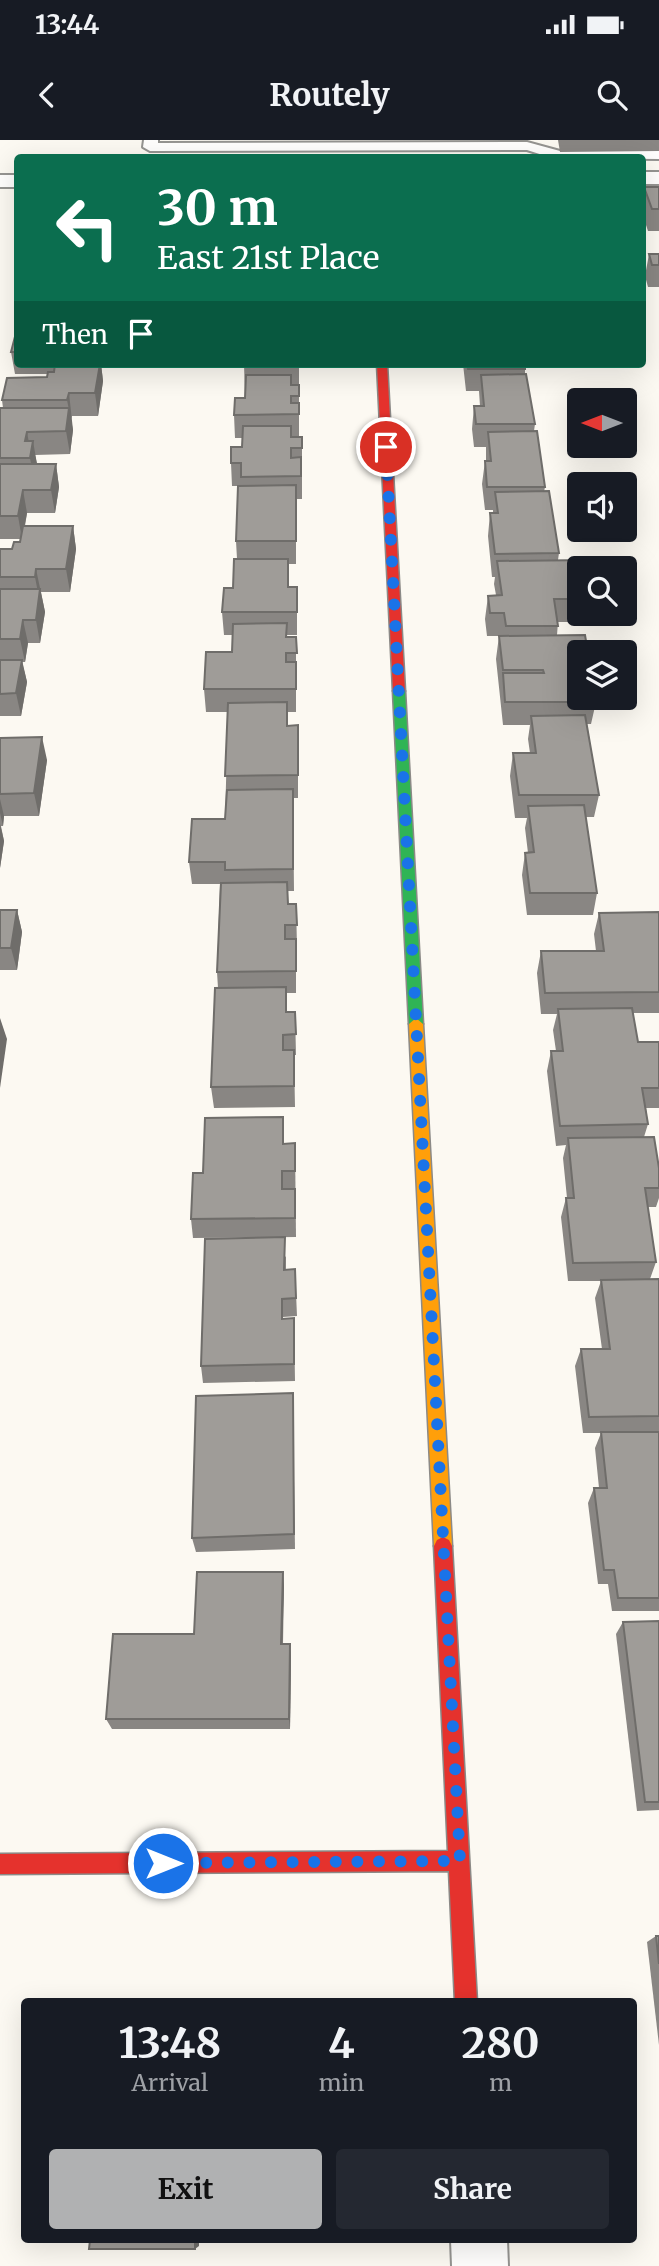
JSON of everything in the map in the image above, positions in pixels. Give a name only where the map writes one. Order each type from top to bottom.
[{"type":"street","points":[[382,368],[466,1998]]},
{"type":"street","points":[[0,1864],[460,1861]]},
{"type":"street","points":[[478,2243],[480,2266]]},
{"type":"lane","points":[[152,140],[150,147],[527,146],[556,154]]},
{"type":"building","points":[[646,187],[659,187],[659,209],[652,209]]},
{"type":"building","points":[[649,254],[659,254],[659,265],[652,265]]},
{"type":"building","points":[[54,368],[99,368],[95,393],[69,393],[67,400],[2,400],[7,378],[47,377],[48,372],[54,372]]},
{"type":"building","points":[[468,368],[525,368],[525,369]]},
{"type":"building","points":[[526,374],[535,424],[476,424],[474,406],[484,406],[481,375]]},
{"type":"building","points":[[246,375],[291,375],[291,385],[299,385],[299,396],[291,396],[291,403],[299,403],[299,414],[234,415],[235,398],[245,398]]},
{"type":"building","points":[[0,408],[69,408],[66,431],[27,432],[25,441],[33,441],[30,458],[0,458]]},
{"type":"building","points":[[243,426],[291,426],[291,437],[302,437],[302,448],[291,448],[291,458],[301,457],[301,476],[241,477],[241,463],[231,463],[231,447],[242,447]]},
{"type":"building","points":[[537,431],[545,487],[487,487],[485,461],[491,461],[488,432]]},
{"type":"building","points":[[0,464],[56,464],[51,490],[23,490],[18,516],[0,516]]},
{"type":"building","points":[[296,485],[296,541],[236,541],[238,486]]},
{"type":"building","points":[[549,491],[559,553],[495,554],[490,513],[498,513],[495,492]]},
{"type":"building","points":[[23,526],[73,526],[66,569],[36,569],[35,577],[0,577],[0,549],[12,549],[14,542],[20,542]]},
{"type":"building","points":[[234,559],[288,559],[288,587],[297,587],[297,612],[222,612],[224,588],[233,588]]},
{"type":"building","points":[[567,560],[567,599],[554,599],[558,626],[506,626],[504,613],[490,613],[488,596],[502,595],[497,561]]},
{"type":"building","points":[[0,589],[40,589],[36,620],[23,620],[20,639],[0,639]]},
{"type":"building","points":[[287,623],[286,637],[296,637],[297,653],[286,653],[286,662],[296,662],[296,689],[204,689],[206,652],[232,652],[233,624]]},
{"type":"building","points":[[585,635],[586,640],[567,640],[567,702],[505,702],[503,673],[544,673],[543,670],[503,670],[499,636]]},
{"type":"building","points":[[0,660],[22,660],[16,693],[0,694]]},
{"type":"building","points":[[287,702],[287,726],[298,725],[298,775],[225,776],[228,703]]},
{"type":"building","points":[[585,715],[599,795],[519,795],[513,753],[536,753],[531,716]]},
{"type":"building","points":[[42,737],[34,793],[0,794],[0,738]]},
{"type":"building","points":[[293,789],[293,869],[225,870],[225,862],[189,862],[192,819],[225,819],[227,790]]},
{"type":"building","points":[[584,805],[597,893],[530,893],[525,853],[534,852],[528,806]]},
{"type":"building","points":[[287,882],[288,904],[296,904],[297,925],[285,925],[285,939],[296,939],[296,971],[217,972],[221,883]]},
{"type":"building","points":[[0,910],[17,910],[11,948],[0,948]]},
{"type":"building","points":[[659,912],[659,992],[545,993],[541,951],[604,951],[599,913]]},
{"type":"building","points":[[286,987],[286,1012],[295,1012],[296,1034],[283,1035],[283,1050],[294,1050],[294,1086],[211,1087],[215,988]]},
{"type":"building","points":[[632,1008],[638,1042],[659,1042],[659,1088],[642,1088],[648,1124],[560,1126],[551,1051],[563,1051],[558,1009]]},
{"type":"building","points":[[283,1117],[283,1144],[295,1143],[295,1171],[282,1171],[282,1189],[295,1189],[295,1218],[191,1219],[193,1173],[203,1173],[205,1118]]},
{"type":"building","points":[[654,1137],[659,1188],[645,1188],[656,1262],[573,1263],[566,1198],[574,1198],[568,1138]]},
{"type":"building","points":[[285,1237],[284,1270],[295,1269],[296,1298],[282,1299],[282,1319],[294,1318],[294,1364],[201,1366],[205,1239]]},
{"type":"building","points":[[659,1279],[659,1416],[589,1417],[581,1349],[610,1349],[601,1280]]},
{"type":"building","points":[[293,1393],[294,1534],[192,1538],[196,1396]]},
{"type":"building","points":[[601,1432],[659,1432],[659,1598],[618,1598],[614,1570],[604,1570],[594,1488],[607,1488]]},
{"type":"building","points":[[197,1572],[283,1572],[281,1644],[290,1644],[289,1719],[106,1719],[113,1634],[194,1634]]},
{"type":"building","points":[[659,1621],[659,1802],[645,1802],[623,1622]]},
{"type":"building","points":[[656,1936],[659,1936],[659,1964]]},
{"type":"building","points":[[90,2243],[195,2243],[195,2249],[89,2249]]},
{"type":"traffic: fast","points":[[399,691],[416,1024]]},
{"type":"traffic: slow","points":[[416,1024],[443,1546]]},
{"type":"traffic: jam","points":[[382,368],[399,691]]},
{"type":"traffic: jam","points":[[443,1546],[466,1998]]},
{"type":"traffic: jam","points":[[0,1864],[460,1861]]},
{"type":"route","points":[[163,1863],[460,1861],[386,447]]}]
